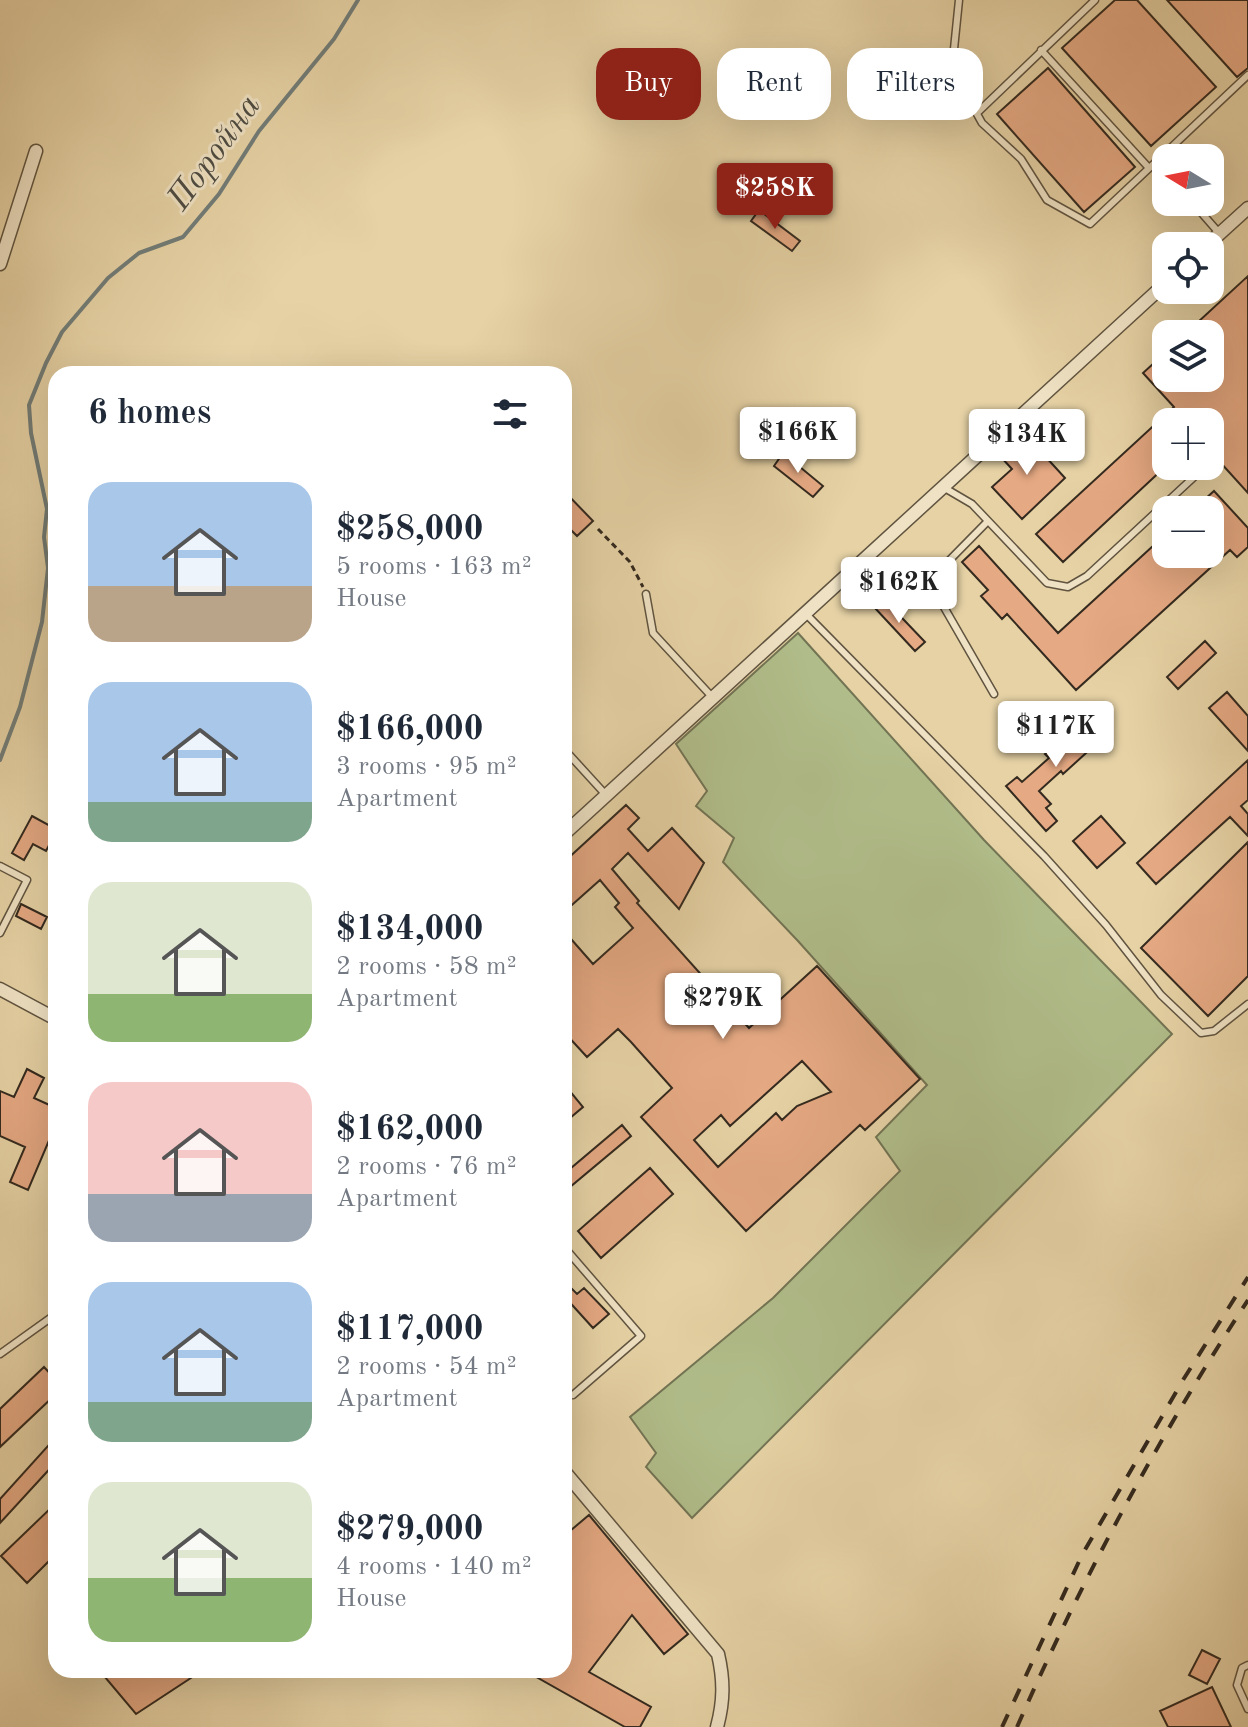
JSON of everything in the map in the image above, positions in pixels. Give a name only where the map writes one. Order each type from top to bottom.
[{"type":"street","points":[[1,255],[36,151]]},
{"type":"street","points":[[1222,232],[1248,208]]},
{"type":"street","points":[[572,827],[1152,296]]},
{"type":"street","points":[[0,989],[48,1015]]},
{"type":"street","points":[[572,1481],[718,1654],[723,1677],[723,1704],[717,1727]]},
{"type":"lane","points":[[954,48],[959,0]]},
{"type":"lane","points":[[983,107],[1095,0]]},
{"type":"lane","points":[[1041,50],[1149,168]]},
{"type":"lane","points":[[1174,144],[1248,75]]},
{"type":"lane","points":[[980,120],[1021,159],[1047,200],[1090,224],[1152,165]]},
{"type":"lane","points":[[1204,216],[1218,232]]},
{"type":"lane","points":[[943,487],[972,504],[1047,583],[1068,587],[1087,576],[1191,480]]},
{"type":"lane","points":[[988,521],[929,581],[994,694]]},
{"type":"lane","points":[[646,594],[653,633],[714,699]]},
{"type":"lane","points":[[805,613],[1044,856],[1106,925],[1161,995],[1201,1033],[1214,1031],[1248,1004]]},
{"type":"lane","points":[[572,758],[606,795]]},
{"type":"lane","points":[[0,866],[27,880],[0,933]]},
{"type":"lane","points":[[572,1256],[641,1336],[573,1395]]},
{"type":"lane","points":[[0,1354],[48,1320]]},
{"type":"lane","points":[[1248,1665],[1242,1668],[1237,1685],[1248,1709]]},
{"type":"path","points":[[598,529],[630,562],[646,594]]},
{"type":"green space","points":[[798,633],[984,840],[1172,1034],[692,1518],[646,1467],[656,1453],[630,1417],[773,1298],[900,1171],[876,1137],[927,1085],[723,862],[734,838],[696,806],[707,791],[676,744]]},
{"type":"building","points":[[1115,0],[1137,0],[1216,87],[1151,146],[1062,48]]},
{"type":"building","points":[[1167,0],[1248,0],[1248,68],[1237,77]]},
{"type":"building","points":[[1048,68],[1135,167],[1084,212],[997,114]]},
{"type":"building","points":[[759,210],[800,241],[792,251],[751,221]]},
{"type":"building","points":[[1248,276],[1248,493],[1224,466],[1224,408],[1173,408],[1160,392],[1224,392],[1224,320],[1200,320],[1218,304],[1224,304],[1224,298]]},
{"type":"building","points":[[1152,365],[1152,383],[1143,373]]},
{"type":"building","points":[[1152,427],[1152,479],[1063,562],[1036,534]]},
{"type":"building","points":[[1024,433],[1065,478],[1022,519],[992,487],[1012,469],[1000,456]]},
{"type":"building","points":[[783,453],[823,486],[813,497],[774,466]]},
{"type":"building","points":[[572,499],[593,521],[577,536],[572,531]]},
{"type":"building","points":[[1224,502],[1248,528],[1248,547],[1237,557],[1230,550],[1224,555]]},
{"type":"building","points":[[979,546],[1058,633],[1152,547],[1152,568],[1210,568],[1076,690],[1007,614],[1002,619],[981,596],[988,590],[962,562]]},
{"type":"building","points":[[883,598],[925,642],[915,651],[874,607]]},
{"type":"building","points":[[1205,641],[1216,653],[1178,689],[1167,677]]},
{"type":"building","points":[[1227,692],[1248,716],[1248,751],[1209,708]]},
{"type":"building","points":[[1089,714],[1107,734],[1039,791],[1051,804],[1046,808],[1057,821],[1046,831],[1006,786],[1017,777],[1022,782],[1049,758],[1045,754]]},
{"type":"building","points":[[1248,760],[1248,800],[1241,806],[1248,814],[1248,836],[1230,817],[1156,884],[1137,863]]},
{"type":"building","points":[[626,805],[639,818],[628,829],[648,851],[672,828],[704,863],[679,909],[628,853],[612,869],[639,901],[637,903],[749,1028],[817,966],[920,1079],[865,1130],[860,1125],[746,1231],[641,1117],[672,1088],[631,1042],[618,1029],[587,1057],[572,1041],[572,940],[593,964],[633,928],[615,907],[619,903],[600,880],[572,905],[572,855]],"holes":[[[802,1061],[831,1092],[797,1106],[782,1120],[776,1113],[718,1167],[694,1140],[721,1115],[730,1126]]]},
{"type":"building","points":[[32,816],[48,825],[46,851],[33,844],[24,860],[12,853]]},
{"type":"building","points":[[1101,816],[1125,843],[1097,868],[1073,841]]},
{"type":"building","points":[[1248,842],[1248,976],[1208,1016],[1141,948]]},
{"type":"building","points":[[21,904],[47,917],[41,929],[16,916]]},
{"type":"building","points":[[27,1069],[44,1078],[34,1098],[48,1104],[48,1143],[28,1190],[10,1182],[25,1147],[0,1136],[0,1091],[14,1097]]},
{"type":"building","points":[[572,1094],[583,1107],[572,1116]]},
{"type":"building","points":[[622,1125],[631,1136],[572,1185],[572,1167]]},
{"type":"building","points":[[650,1168],[673,1194],[601,1258],[578,1231]]},
{"type":"building","points":[[584,1288],[609,1314],[593,1328],[572,1305],[572,1289],[577,1294]]},
{"type":"building","points":[[44,1367],[48,1371],[48,1402],[0,1447],[0,1409]]},
{"type":"building","points":[[48,1446],[48,1471],[0,1523],[0,1499]]},
{"type":"building","points":[[48,1511],[48,1562],[27,1583],[1,1556]]},
{"type":"building","points":[[589,1515],[688,1634],[664,1654],[632,1615],[589,1672],[651,1707],[640,1727],[625,1727],[538,1678],[572,1678],[572,1529]]},
{"type":"building","points":[[1202,1650],[1220,1659],[1207,1684],[1189,1675]]},
{"type":"building","points":[[106,1678],[191,1678],[136,1714]]},
{"type":"building","points":[[1212,1687],[1231,1727],[1168,1727],[1160,1711]]},
{"type":"waterway","name":"Поройна","points":[[0,760],[20,707],[42,622],[48,568],[44,537],[47,509],[31,433],[29,405],[46,363],[62,332],[108,278],[139,253],[183,237],[219,194],[259,131],[334,39],[358,0]]},
{"type":"railway","points":[[1002,1727],[1082,1555],[1183,1380],[1248,1277]]},
{"type":"railway","points":[[1017,1727],[1068,1617],[1124,1509],[1184,1403],[1248,1300]]}]
